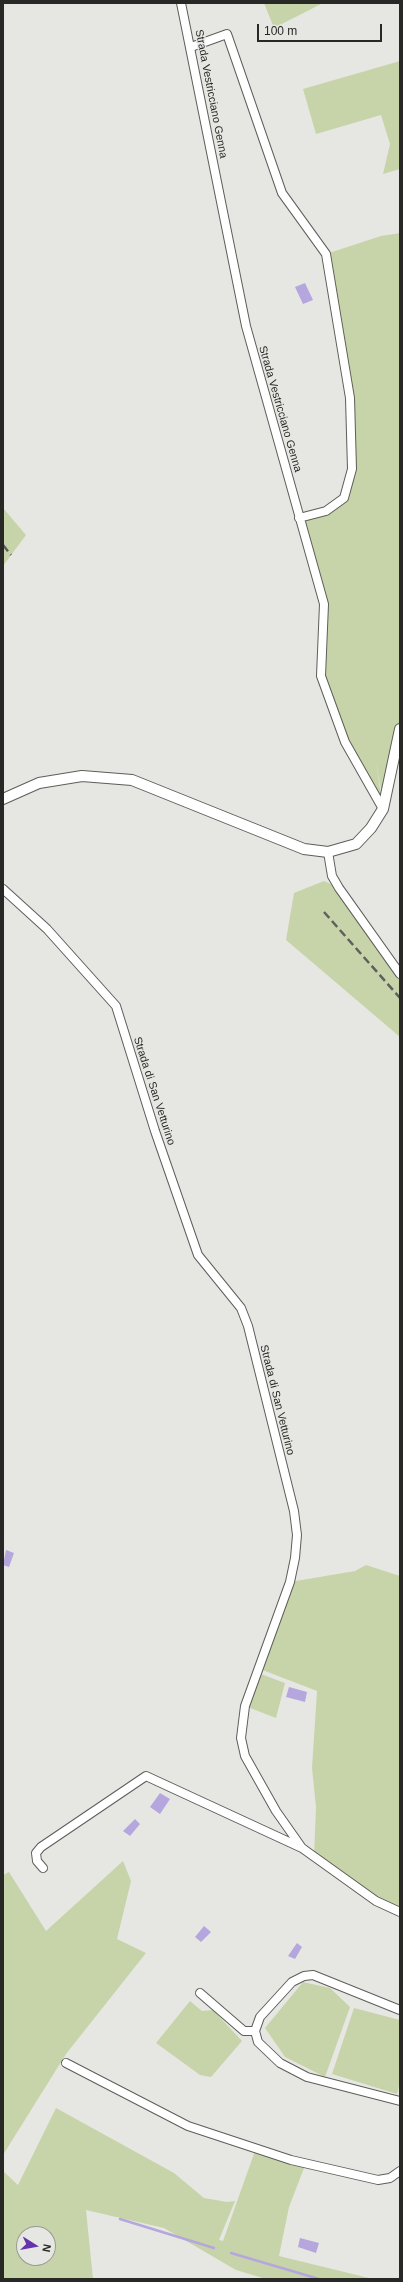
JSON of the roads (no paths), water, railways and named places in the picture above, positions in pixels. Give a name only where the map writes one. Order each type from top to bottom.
[{"type":"street","name":"Strada Vestricciano Genna","points":[[181,3],[246,326],[324,604],[321,676],[345,742],[383,809]]},
{"type":"street","points":[[191,47],[227,34],[282,193],[326,254],[350,398],[352,469],[344,498],[326,512],[300,518]]},
{"type":"street","points":[[3,800],[39,783],[82,776],[132,780],[304,849],[328,852],[356,844],[371,828],[383,809],[400,729]]},
{"type":"street","points":[[328,852],[332,876],[339,888],[400,974]]},
{"type":"street","name":"Strada di San Vetturino","points":[[3,889],[47,929],[116,1006],[152,1123],[198,1255],[241,1308],[248,1326],[294,1511],[297,1534],[295,1558],[290,1582],[245,1706],[242,1738],[245,1756],[276,1812],[302,1848],[376,1901],[400,1912]]},
{"type":"street","points":[[43,1868],[37,1861],[36,1853],[41,1847],[146,1776],[302,1848]]},
{"type":"street","points":[[400,2010],[313,1976],[304,1976],[292,1982],[260,2017],[255,2030],[258,2042],[280,2063],[308,2078],[400,2101]]},
{"type":"street","points":[[200,1993],[244,2031],[255,2030]]},
{"type":"street","points":[[66,2063],[188,2126],[266,2152],[295,2161],[378,2180],[390,2178],[400,2171]]},
{"type":"waterway","points":[[120,2219],[214,2248]]},
{"type":"waterway","points":[[231,2253],[319,2279]]},
{"type":"railway","points":[[3,545],[11,555]]},
{"type":"railway","points":[[324,912],[400,998]]}]
